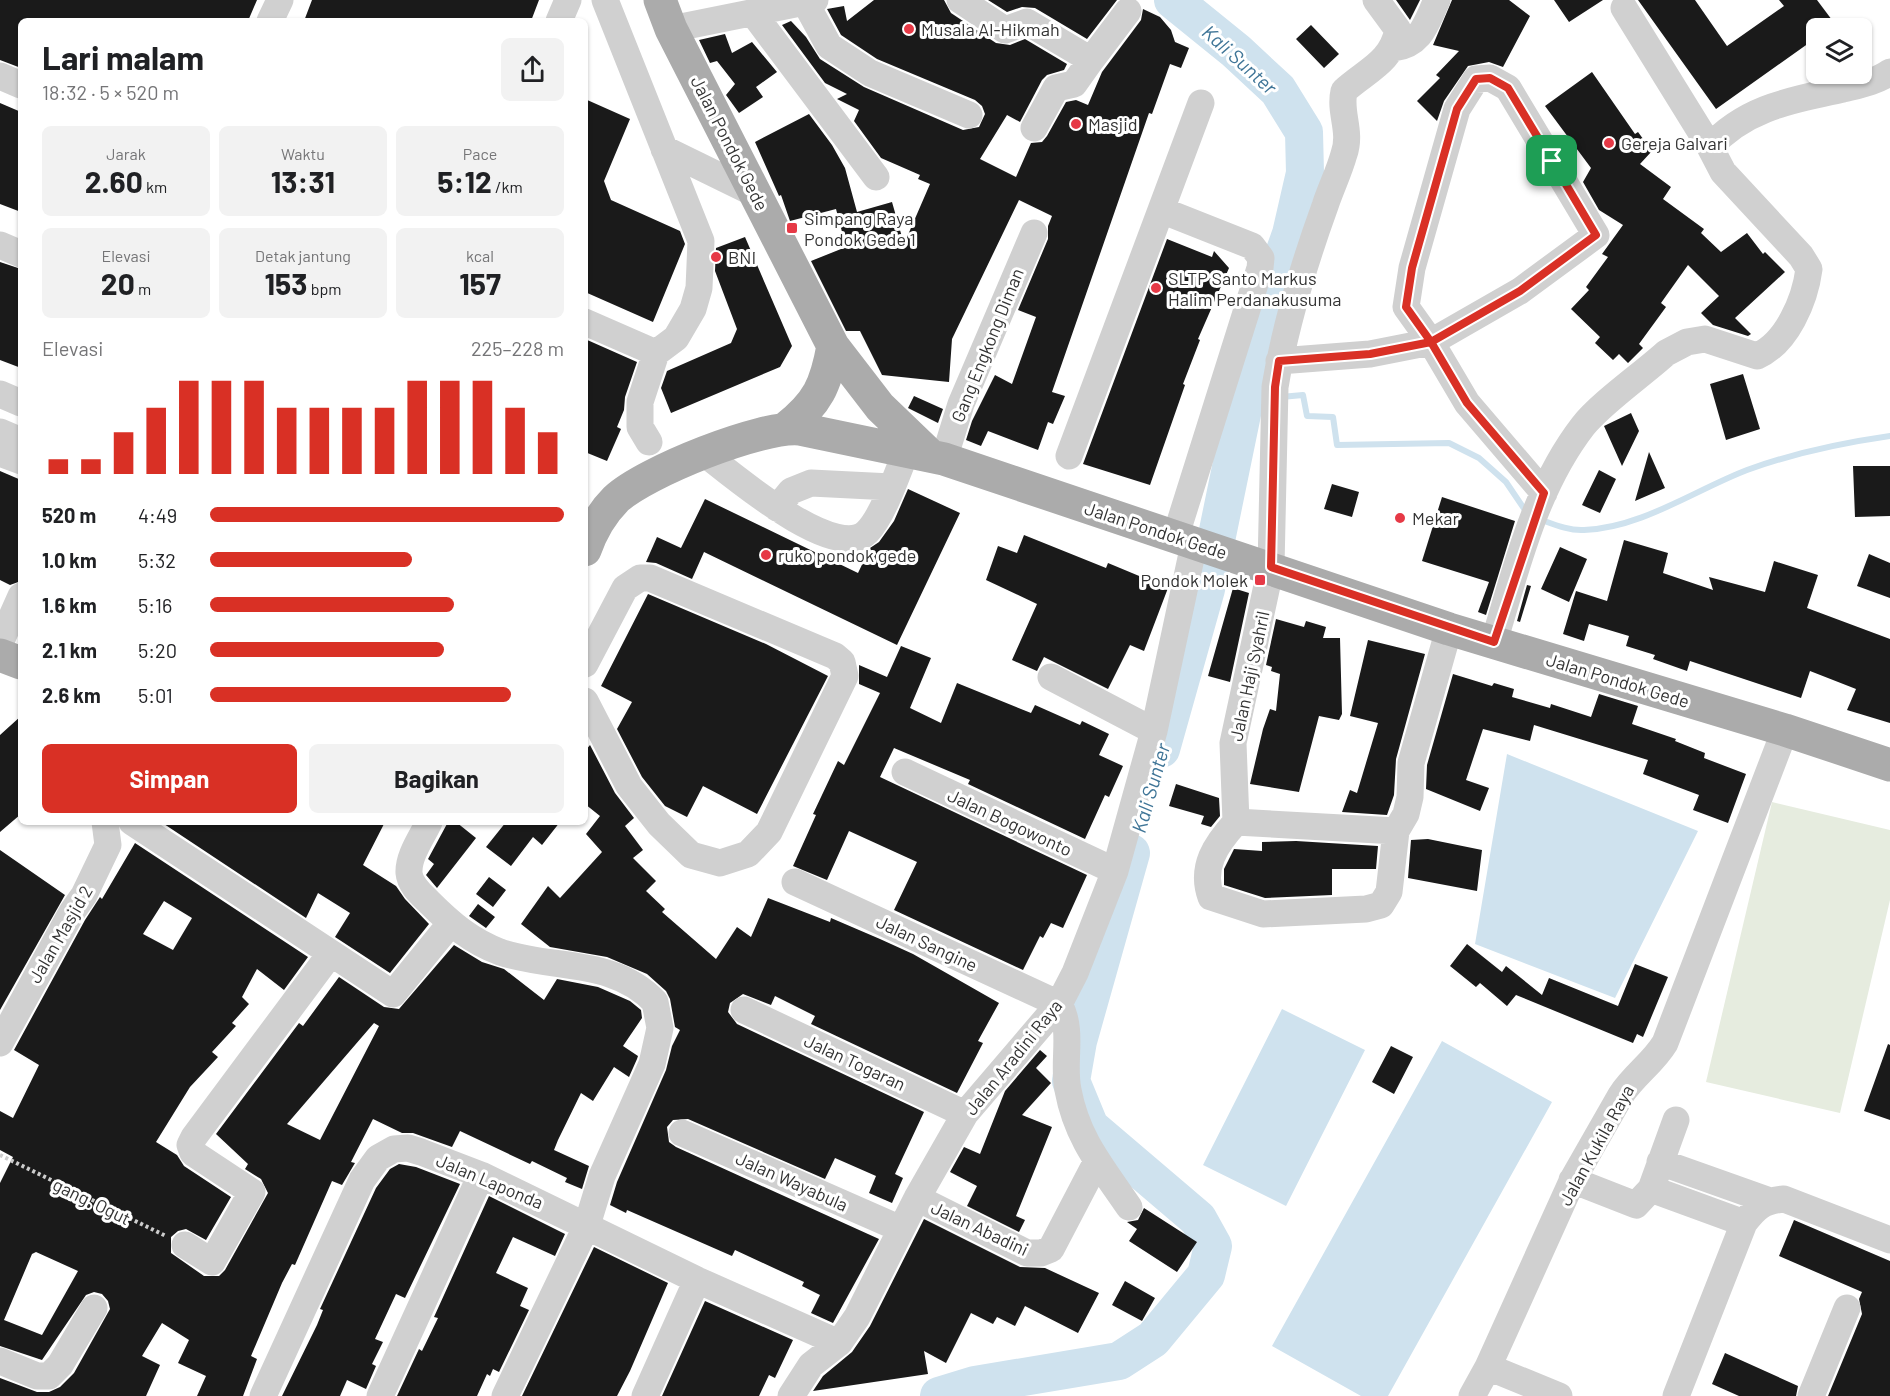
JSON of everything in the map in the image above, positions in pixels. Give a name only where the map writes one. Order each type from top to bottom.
[{"type":"main road","name":"Jalan Pondok Gede","points":[[666,14],[833,346],[880,406],[923,450],[1449,629],[1785,730],[1890,765]]},
{"type":"main road","points":[[588,542],[594,527],[617,498],[636,485],[704,453],[786,428],[805,414],[820,394],[833,346]]},
{"type":"main road","points":[[786,428],[923,450]]},
{"type":"main road","points":[[0,655],[18,662]]},
{"type":"street","points":[[271,18],[280,0]]},
{"type":"street","points":[[560,18],[568,0]]},
{"type":"street","points":[[605,0],[701,241],[699,288],[693,309],[676,338],[656,353],[639,413],[640,427],[649,442]]},
{"type":"street","points":[[960,0],[1005,30],[1027,22],[1091,60]]},
{"type":"street","points":[[1376,0],[1398,30],[1394,48],[1407,46],[1417,39],[1437,0]]},
{"type":"street","points":[[666,14],[753,12],[810,1],[829,46],[870,73],[969,115]]},
{"type":"street","points":[[1494,642],[1540,501],[1558,462],[1583,426],[1666,353],[1687,342],[1705,339],[1757,356],[1765,353],[1797,312],[1809,269],[1801,256],[1723,172],[1624,8]]},
{"type":"street","points":[[1034,128],[1056,88],[1074,84],[1128,11]]},
{"type":"street","points":[[753,12],[876,177]]},
{"type":"street","name":"Jalan Haji Syahril","points":[[1236,822],[1233,743],[1274,424],[1275,387],[1279,361],[1324,208],[1345,152],[1348,126],[1342,110],[1344,91],[1374,69],[1394,48]]},
{"type":"street","points":[[1710,147],[1749,116],[1778,103],[1866,83],[1890,72]]},
{"type":"street","points":[[0,76],[18,84]]},
{"type":"street","points":[[1279,361],[1370,354],[1431,342],[1520,291],[1596,235],[1508,88],[1490,78],[1476,79],[1457,109],[1412,268],[1406,307],[1431,342],[1467,403],[1540,501]]},
{"type":"street","points":[[1069,456],[1201,103]]},
{"type":"street","points":[[664,149],[758,195]]},
{"type":"street","name":"Jalan Aradini Raya","points":[[791,1396],[811,1365],[839,1343],[857,1317],[917,1198],[965,1114],[1059,1004],[1075,973],[1115,871],[1154,731],[1192,543],[1261,258],[1252,246],[1161,210]]},
{"type":"street","name":"Gang Engkong Diman","points":[[704,453],[777,508],[836,538],[857,539],[871,527],[891,487],[961,404],[1034,233]]},
{"type":"street","points":[[0,245],[18,253]]},
{"type":"street","points":[[588,323],[656,353]]},
{"type":"street","points":[[0,394],[18,402]]},
{"type":"street","points":[[0,432],[18,440]]},
{"type":"street","points":[[0,453],[18,460]]},
{"type":"street","points":[[777,508],[791,491],[811,483],[891,487]]},
{"type":"street","points":[[588,658],[625,588],[640,578],[650,578],[835,656],[842,662],[845,676],[769,832],[748,854],[720,863],[691,855],[659,824],[629,786],[588,707]]},
{"type":"street","points":[[0,643],[15,599]]},
{"type":"street","points":[[1396,831],[1236,822],[1211,854],[1205,882],[1211,897],[1263,914],[1366,909],[1380,905],[1389,892],[1396,831],[1406,814],[1410,797],[1412,763],[1449,629]]},
{"type":"street","points":[[1051,677],[1154,731]]},
{"type":"street","name":"Jalan Kukila Raya","points":[[1472,1396],[1488,1367],[1572,1180],[1621,1095],[1630,1082],[1659,1054],[1665,1043],[1785,730]]},
{"type":"street","name":"Jalan Bogowonto","points":[[905,772],[1115,871]]},
{"type":"street","name":"Jalan Masjid 2","points":[[0,1043],[72,912],[84,895],[108,846],[105,825]]},
{"type":"street","points":[[137,825],[393,994],[450,924]]},
{"type":"street","points":[[428,825],[412,859],[409,874],[413,885],[450,924],[468,937],[503,953],[569,963],[618,976],[655,1002],[660,1028],[652,1064],[602,1176],[587,1225],[505,1396]]},
{"type":"street","name":"Jalan Sangine","points":[[795,882],[1059,1004]]},
{"type":"street","points":[[185,1245],[212,1262],[252,1192],[193,1153],[190,1145],[194,1137],[331,953]]},
{"type":"street","points":[[1059,1004],[1067,1018],[1067,1088],[1079,1133],[1129,1208]]},
{"type":"street","name":"Jalan Togaran","points":[[744,1010],[965,1114]]},
{"type":"street","points":[[1572,1180],[1636,1205],[1651,1189],[1676,1120]]},
{"type":"street","name":"Jalan Wayabula","points":[[682,1133],[901,1229]]},
{"type":"street","name":"Jalan Laponda","points":[[263,1396],[362,1180],[378,1158],[394,1149],[408,1148],[481,1175],[698,1280],[839,1343]]},
{"type":"street","name":"Jalan Abadini","points":[[917,1198],[1027,1253],[1041,1253],[1051,1249],[1097,1161]]},
{"type":"street","points":[[1660,1162],[1767,1200],[1784,1199],[1890,1240]]},
{"type":"street","points":[[380,1396],[481,1175]]},
{"type":"street","points":[[1651,1189],[1744,1223]]},
{"type":"street","points":[[1676,1396],[1744,1223],[1755,1208],[1767,1200]]},
{"type":"street","points":[[645,1396],[698,1280]]},
{"type":"street","points":[[0,1360],[37,1376],[49,1376],[60,1365],[94,1308]]},
{"type":"street","points":[[1810,1396],[1847,1308]]},
{"type":"street","points":[[1488,1367],[1545,1393]]},
{"type":"path","name":"gang. Ogut","points":[[0,1155],[185,1245]]},
{"type":"shaded area","points":[[1772,802],[1890,830],[1890,900],[1840,1113],[1706,1082]]},
{"type":"water","points":[[1507,754],[1698,831],[1615,998],[1475,944]]},
{"type":"water","points":[[1282,1009],[1365,1050],[1286,1206],[1203,1165]]},
{"type":"water","points":[[1442,1041],[1552,1102],[1388,1396],[1361,1396],[1272,1346]]},
{"type":"building","points":[[0,0],[257,0],[249,18],[18,18],[18,67],[0,60]]},
{"type":"building","points":[[312,0],[539,0],[532,18],[305,18]]},
{"type":"building","points":[[874,0],[944,0],[951,13],[996,43],[1010,45],[1025,39],[1067,64],[1064,70],[1047,75],[1042,80],[1020,122],[1007,115],[980,159],[1016,177],[1031,143],[1042,142],[1066,102],[1076,100],[1088,105],[1102,72],[1141,20],[1143,9],[1160,17],[1171,30],[1175,42],[1189,48],[1181,68],[1170,64],[1152,114],[1149,113],[1052,392],[1065,396],[1053,424],[1048,422],[1038,450],[988,431],[981,446],[966,440],[972,421],[995,375],[1012,384],[1036,317],[1018,310],[1048,239],[1048,226],[1052,216],[1019,200],[952,339],[949,382],[882,375],[860,331],[846,331],[811,261],[846,247],[836,209],[790,221],[781,195],[779,196],[755,142],[809,114],[832,145],[845,168],[857,212],[892,202],[904,244],[930,184],[918,179],[920,175],[881,158],[854,121],[859,110],[837,99],[847,94],[825,83],[782,25],[791,21],[806,37],[820,59],[864,87],[963,130],[979,127],[985,114],[982,106],[975,100],[877,59],[841,35],[827,9],[844,6],[847,21]]},
{"type":"building","points":[[988,0],[1117,0],[1087,39],[1035,8],[1022,7],[1007,12]]},
{"type":"building","points":[[1396,0],[1420,0],[1410,20]]},
{"type":"building","points":[[1452,0],[1509,0],[1530,16],[1503,67],[1489,62],[1468,66],[1444,101],[1437,121],[1417,101],[1440,78],[1436,75],[1459,51],[1433,45]]},
{"type":"building","points":[[1554,0],[1603,0],[1569,22]]},
{"type":"building","points":[[1638,0],[1695,0],[1727,46],[1784,6],[1779,0],[1817,0],[1830,18],[1806,18],[1806,45],[1716,109]]},
{"type":"building","points":[[1311,25],[1339,54],[1324,68],[1296,39]]},
{"type":"building","points":[[725,34],[732,53],[752,42],[777,72],[756,87],[763,97],[739,113],[726,95],[735,84],[717,61],[710,63],[699,40]]},
{"type":"building","points":[[1592,72],[1635,134],[1638,132],[1652,151],[1640,164],[1671,187],[1663,199],[1704,229],[1701,233],[1721,252],[1747,233],[1763,254],[1765,252],[1785,272],[1735,318],[1751,334],[1748,336],[1713,325],[1701,313],[1719,296],[1688,265],[1661,303],[1666,307],[1639,344],[1643,348],[1628,363],[1619,354],[1613,360],[1595,343],[1600,337],[1571,309],[1589,290],[1586,287],[1608,257],[1602,254],[1623,225],[1599,210],[1583,182],[1591,168],[1545,106]]},
{"type":"building","points":[[588,100],[630,119],[604,181],[611,200],[680,231],[685,244],[653,322],[588,293]]},
{"type":"building","points":[[0,103],[18,111],[18,211],[0,204]]},
{"type":"building","points":[[745,237],[792,346],[780,367],[671,413],[661,388],[667,371],[731,343],[737,329],[715,271],[716,248]]},
{"type":"building","points":[[1167,239],[1212,257],[1214,251],[1229,268],[1198,339],[1200,340],[1150,485],[1083,464]]},
{"type":"building","points":[[0,262],[18,268],[18,367],[0,360]]},
{"type":"building","points":[[588,340],[637,362],[617,427],[621,429],[607,461],[588,453]]},
{"type":"building","points":[[1743,374],[1760,429],[1726,440],[1710,384]]},
{"type":"building","points":[[914,396],[943,409],[938,423],[908,408]]},
{"type":"building","points":[[1631,413],[1639,431],[1622,466],[1604,426]]},
{"type":"building","points":[[1649,452],[1665,488],[1635,501]]},
{"type":"building","points":[[1853,466],[1890,466],[1890,516],[1855,517]]},
{"type":"building","points":[[1599,470],[1616,479],[1600,513],[1582,505]]},
{"type":"building","points":[[0,471],[18,479],[18,582],[10,585],[0,580]]},
{"type":"building","points":[[1332,484],[1359,492],[1352,517],[1324,509]]},
{"type":"building","name":"ruko pondok gede","points":[[908,489],[960,513],[897,645],[704,552],[692,579],[656,563],[646,562],[657,537],[681,548],[705,499],[858,573],[870,548],[879,542],[894,521]]},
{"type":"building","points":[[1442,497],[1515,521],[1486,615],[1478,612],[1489,582],[1422,561]]},
{"type":"building","points":[[1024,535],[1106,568],[1108,563],[1168,588],[1144,651],[1130,645],[1108,689],[1044,657],[1037,671],[1012,660],[1037,604],[986,580],[998,546],[1017,553]]},
{"type":"building","points":[[1624,540],[1668,553],[1663,573],[1713,590],[1709,577],[1765,592],[1774,561],[1818,575],[1807,608],[1890,639],[1890,723],[1847,710],[1856,689],[1810,671],[1801,698],[1690,661],[1687,671],[1653,659],[1655,655],[1626,646],[1629,636],[1589,624],[1584,641],[1563,634],[1576,591],[1607,601]]},
{"type":"building","points":[[1560,547],[1587,559],[1569,602],[1541,589]]},
{"type":"building","points":[[1869,554],[1890,563],[1890,598],[1857,586]]},
{"type":"building","points":[[1527,585],[1531,586],[1520,622],[1517,621]]},
{"type":"building","points":[[1233,588],[1249,593],[1230,682],[1208,676]]},
{"type":"building","points":[[648,594],[766,644],[828,676],[757,814],[703,786],[687,817],[665,806],[642,777],[617,729],[632,702],[601,686]]},
{"type":"building","points":[[1276,619],[1304,627],[1306,621],[1326,627],[1323,638],[1340,638],[1342,714],[1339,720],[1319,716],[1299,792],[1250,784],[1270,709],[1276,711],[1280,674],[1271,671],[1272,667],[1266,665]]},
{"type":"building","points":[[1368,640],[1425,654],[1396,759],[1394,795],[1387,815],[1342,812],[1350,790],[1357,793],[1378,723],[1350,716]]},
{"type":"building","points":[[901,646],[931,658],[910,708],[941,723],[957,683],[1031,713],[1035,705],[1080,725],[1082,721],[1109,734],[1099,755],[1123,766],[1109,797],[1105,795],[1085,839],[968,784],[970,780],[894,748],[880,777],[1087,875],[1063,928],[1051,923],[1043,938],[1040,936],[1023,970],[894,910],[917,862],[849,831],[827,880],[793,866],[816,815],[813,814],[838,761],[844,765],[880,693],[859,684],[859,665],[887,677]]},
{"type":"building","points":[[1453,674],[1492,686],[1494,683],[1514,689],[1512,697],[1550,708],[1551,704],[1591,717],[1599,694],[1638,706],[1632,724],[1676,739],[1675,741],[1705,753],[1704,758],[1746,774],[1728,823],[1693,810],[1699,795],[1643,774],[1648,760],[1534,725],[1530,741],[1483,729],[1466,780],[1489,788],[1480,811],[1426,789],[1427,765]]},
{"type":"building","points":[[18,719],[18,817],[0,832],[0,735]]},
{"type":"building","points":[[590,745],[615,793],[634,818],[625,826],[643,850],[633,858],[656,881],[646,891],[665,909],[662,912],[716,959],[737,927],[751,937],[768,898],[830,922],[831,918],[913,954],[999,1003],[978,1041],[983,1043],[957,1093],[811,1024],[815,1016],[775,996],[771,1005],[743,994],[730,1003],[728,1012],[737,1024],[924,1112],[895,1174],[903,1178],[892,1203],[869,1193],[876,1176],[835,1158],[825,1179],[688,1119],[673,1120],[667,1127],[669,1142],[676,1147],[879,1239],[833,1323],[811,1313],[820,1295],[802,1286],[804,1282],[735,1250],[732,1256],[627,1210],[626,1213],[610,1205],[617,1182],[666,1070],[672,1046],[680,1030],[675,1027],[670,999],[666,991],[647,974],[607,957],[550,947],[521,924],[548,886],[560,898],[602,852],[586,834],[600,816],[588,806],[588,747]]},
{"type":"building","points":[[1176,784],[1219,798],[1220,816],[1211,827],[1201,824],[1204,816],[1169,806]]},
{"type":"building","points":[[166,825],[383,825],[363,865],[396,886],[429,924],[390,973],[335,937],[350,913],[318,893],[306,918]]},
{"type":"building","points":[[446,825],[460,825],[476,838],[437,888],[426,875],[434,864],[428,859]]},
{"type":"building","points":[[504,825],[558,825],[542,845],[533,837],[511,866],[486,847]]},
{"type":"building","points":[[1428,839],[1482,850],[1477,891],[1408,878],[1411,840]]},
{"type":"building","points":[[1296,841],[1378,846],[1376,869],[1332,869],[1332,895],[1265,898],[1224,885],[1224,869],[1234,849],[1262,851],[1262,842]]},
{"type":"building","points":[[135,843],[308,957],[284,990],[257,969],[242,997],[249,1004],[232,1023],[236,1026],[212,1052],[218,1057],[190,1087],[156,1142],[177,1155],[184,1166],[231,1197],[206,1240],[186,1229],[178,1231],[171,1237],[171,1253],[204,1276],[219,1276],[225,1270],[268,1193],[261,1179],[245,1169],[248,1164],[216,1134],[299,1023],[303,1026],[339,977],[384,1007],[399,1009],[454,945],[482,962],[504,969],[544,1000],[557,979],[598,987],[630,1001],[641,1010],[642,1018],[623,1046],[638,1056],[629,1077],[614,1067],[593,1101],[581,1093],[554,1150],[589,1166],[582,1189],[565,1182],[567,1178],[532,1161],[530,1164],[460,1131],[452,1147],[413,1133],[402,1133],[373,1119],[351,1162],[355,1163],[342,1185],[332,1181],[295,1265],[292,1264],[282,1283],[251,1356],[257,1359],[243,1396],[197,1396],[206,1376],[178,1363],[189,1340],[162,1323],[142,1356],[160,1365],[146,1396],[0,1396],[0,1378],[37,1392],[49,1392],[60,1387],[74,1373],[110,1309],[108,1301],[102,1294],[94,1292],[86,1295],[42,1360],[0,1346],[0,1183],[13,1157],[0,1150],[0,1111],[13,1118],[39,1065],[14,1050],[85,920],[100,897],[102,899]],"holes":[[[164,901],[192,918],[173,950],[143,934]],[[374,1023],[379,1026],[320,1140],[287,1124]],[[36,1252],[78,1271],[42,1335],[4,1320],[32,1254]]]},
{"type":"building","points":[[0,850],[65,895],[0,1010]]},
{"type":"building","points":[[489,877],[506,890],[493,907],[476,894]]},
{"type":"building","points":[[478,904],[495,917],[486,928],[469,916]]},
{"type":"building","points":[[1467,944],[1502,972],[1506,966],[1542,995],[1549,978],[1618,1006],[1635,964],[1668,977],[1643,1037],[1637,1034],[1633,1043],[1516,995],[1507,1006],[1480,983],[1476,987],[1450,966]]},
{"type":"building","points":[[1888,1044],[1890,1045],[1890,1120],[1864,1111]]},
{"type":"building","points":[[1391,1046],[1413,1057],[1394,1094],[1372,1082]]},
{"type":"building","points":[[1040,1050],[1047,1056],[1036,1068],[1051,1083],[1022,1115],[1052,1127],[1016,1216],[1025,1220],[1019,1232],[967,1206],[977,1186],[950,1172],[964,1147],[980,1154],[1005,1091]]},
{"type":"building","points":[[399,1164],[416,1167],[460,1184],[405,1298],[396,1294],[375,1339],[383,1342],[372,1364],[376,1366],[366,1389],[347,1380],[340,1396],[282,1396],[317,1325],[323,1310],[320,1309],[376,1188],[390,1169]]},
{"type":"building","points":[[489,1196],[565,1234],[555,1256],[513,1237],[496,1273],[528,1288],[520,1306],[529,1310],[499,1372],[493,1369],[490,1376],[487,1374],[477,1396],[397,1396],[419,1349],[422,1351],[438,1318],[434,1317]]},
{"type":"building","points":[[1144,1208],[1197,1242],[1177,1272],[1129,1241],[1137,1229],[1127,1222],[1138,1220]]},
{"type":"building","points":[[924,1219],[1020,1267],[1045,1268],[1099,1293],[1078,1333],[1025,1306],[1015,1326],[997,1317],[993,1324],[971,1313],[946,1363],[924,1351],[928,1374],[813,1391],[823,1376],[852,1352],[870,1326]]},
{"type":"building","points":[[1794,1220],[1890,1261],[1890,1396],[1828,1396],[1862,1314],[1859,1299],[1862,1292],[1779,1256]]},
{"type":"building","points":[[594,1247],[668,1283],[630,1371],[617,1396],[522,1396]]},
{"type":"building","points":[[1125,1281],[1155,1298],[1142,1321],[1112,1305]]},
{"type":"building","points":[[705,1301],[793,1340],[775,1378],[769,1375],[759,1396],[662,1396]]},
{"type":"building","points":[[1725,1353],[1798,1386],[1796,1396],[1739,1396],[1712,1384]]},
{"type":"waterway","name":"Kali Sunter","points":[[1161,749],[1206,589],[1263,312],[1291,234],[1305,173],[1304,132],[1278,90],[1236,51],[1173,0]]},
{"type":"waterway","points":[[1281,397],[1303,395],[1307,416],[1333,417],[1337,445],[1449,443],[1479,458],[1506,482],[1527,513]]},
{"type":"waterway","points":[[1245,398],[1268,397]]},
{"type":"waterway","points":[[1539,519],[1573,529],[1605,528],[1647,515],[1727,478],[1782,458],[1890,436]]},
{"type":"waterway","name":"Kali Sunter","points":[[939,1396],[975,1385],[1119,1361],[1153,1339],[1206,1275],[1213,1246],[1198,1219],[1090,1127],[1071,1081],[1078,1041],[1131,853]]},
{"type":"place","name":"Musala Al-Hikmah","points":[[909,29]]},
{"type":"place","name":"Masjid","points":[[1076,124]]},
{"type":"place","name":"Gereja Galvari","points":[[1609,143]]},
{"type":"place","name":"Simpang Raya Pondok Gede 1","points":[[792,228]]},
{"type":"place","name":"BNI","points":[[716,257]]},
{"type":"place","name":"SLTP Santo Markus Halim Perdanakusuma","points":[[1156,288]]},
{"type":"place","name":"Mekar","points":[[1400,518]]},
{"type":"place","name":"ruko pondok gede","points":[[766,555]]},
{"type":"place","name":"Pondok Molek","points":[[1260,580]]},
{"type":"route","points":[[1552,161],[1508,88],[1490,78],[1476,79],[1457,109],[1412,268],[1406,307],[1431,342],[1467,403],[1507,453],[1544,493],[1525,543],[1494,642],[1449,629],[1271,567],[1275,387],[1279,361],[1370,354],[1431,342],[1520,291],[1596,235],[1552,161]]}]
